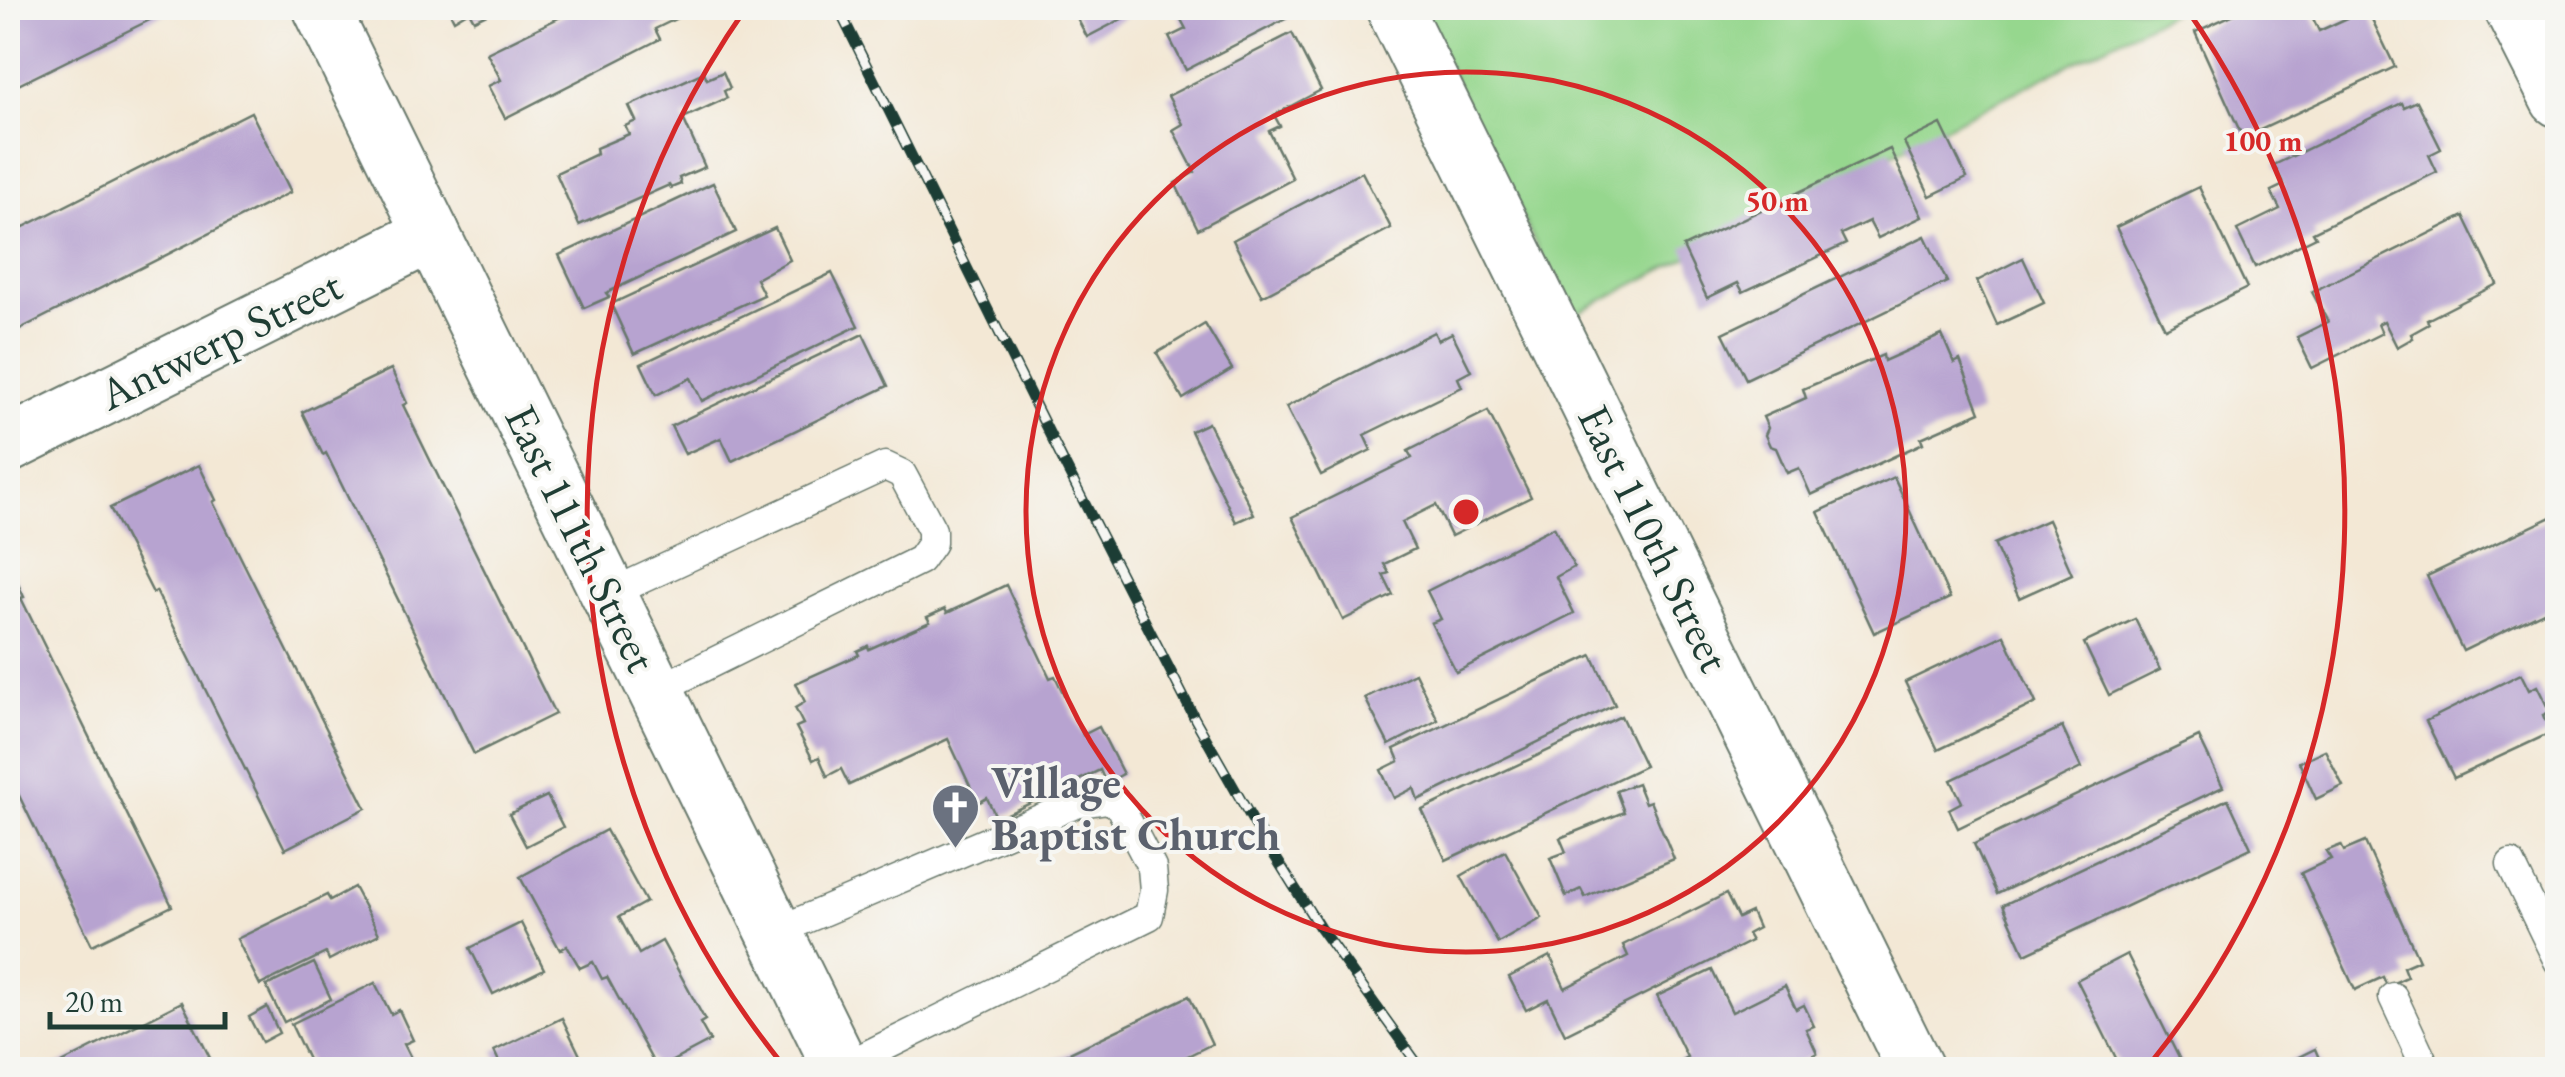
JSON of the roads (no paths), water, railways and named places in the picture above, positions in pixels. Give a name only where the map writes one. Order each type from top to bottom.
[{"type":"street","name":"East 111th Street","points":[[322,8],[842,1069]]},
{"type":"street","name":"East 110th Street","points":[[1394,8],[1916,1070]]},
{"type":"street","points":[[2512,8],[2558,99]]},
{"type":"street","name":"Antwerp Street","points":[[8,445],[432,234]]},
{"type":"lane","points":[[609,594],[885,466],[902,474],[932,530],[932,543],[920,560],[657,690]]},
{"type":"lane","points":[[775,932],[1075,804],[1107,798],[1119,804],[1152,868],[1154,890],[1149,916],[842,1069]]},
{"type":"lane","points":[[2511,864],[2558,962]]},
{"type":"lane","points":[[2392,998],[2427,1070]]},
{"type":"railway","points":[[838,8],[1195,719],[1320,928],[1422,1070]]},
{"type":"place","name":"Village Baptist Church","points":[[956,850]]}]
